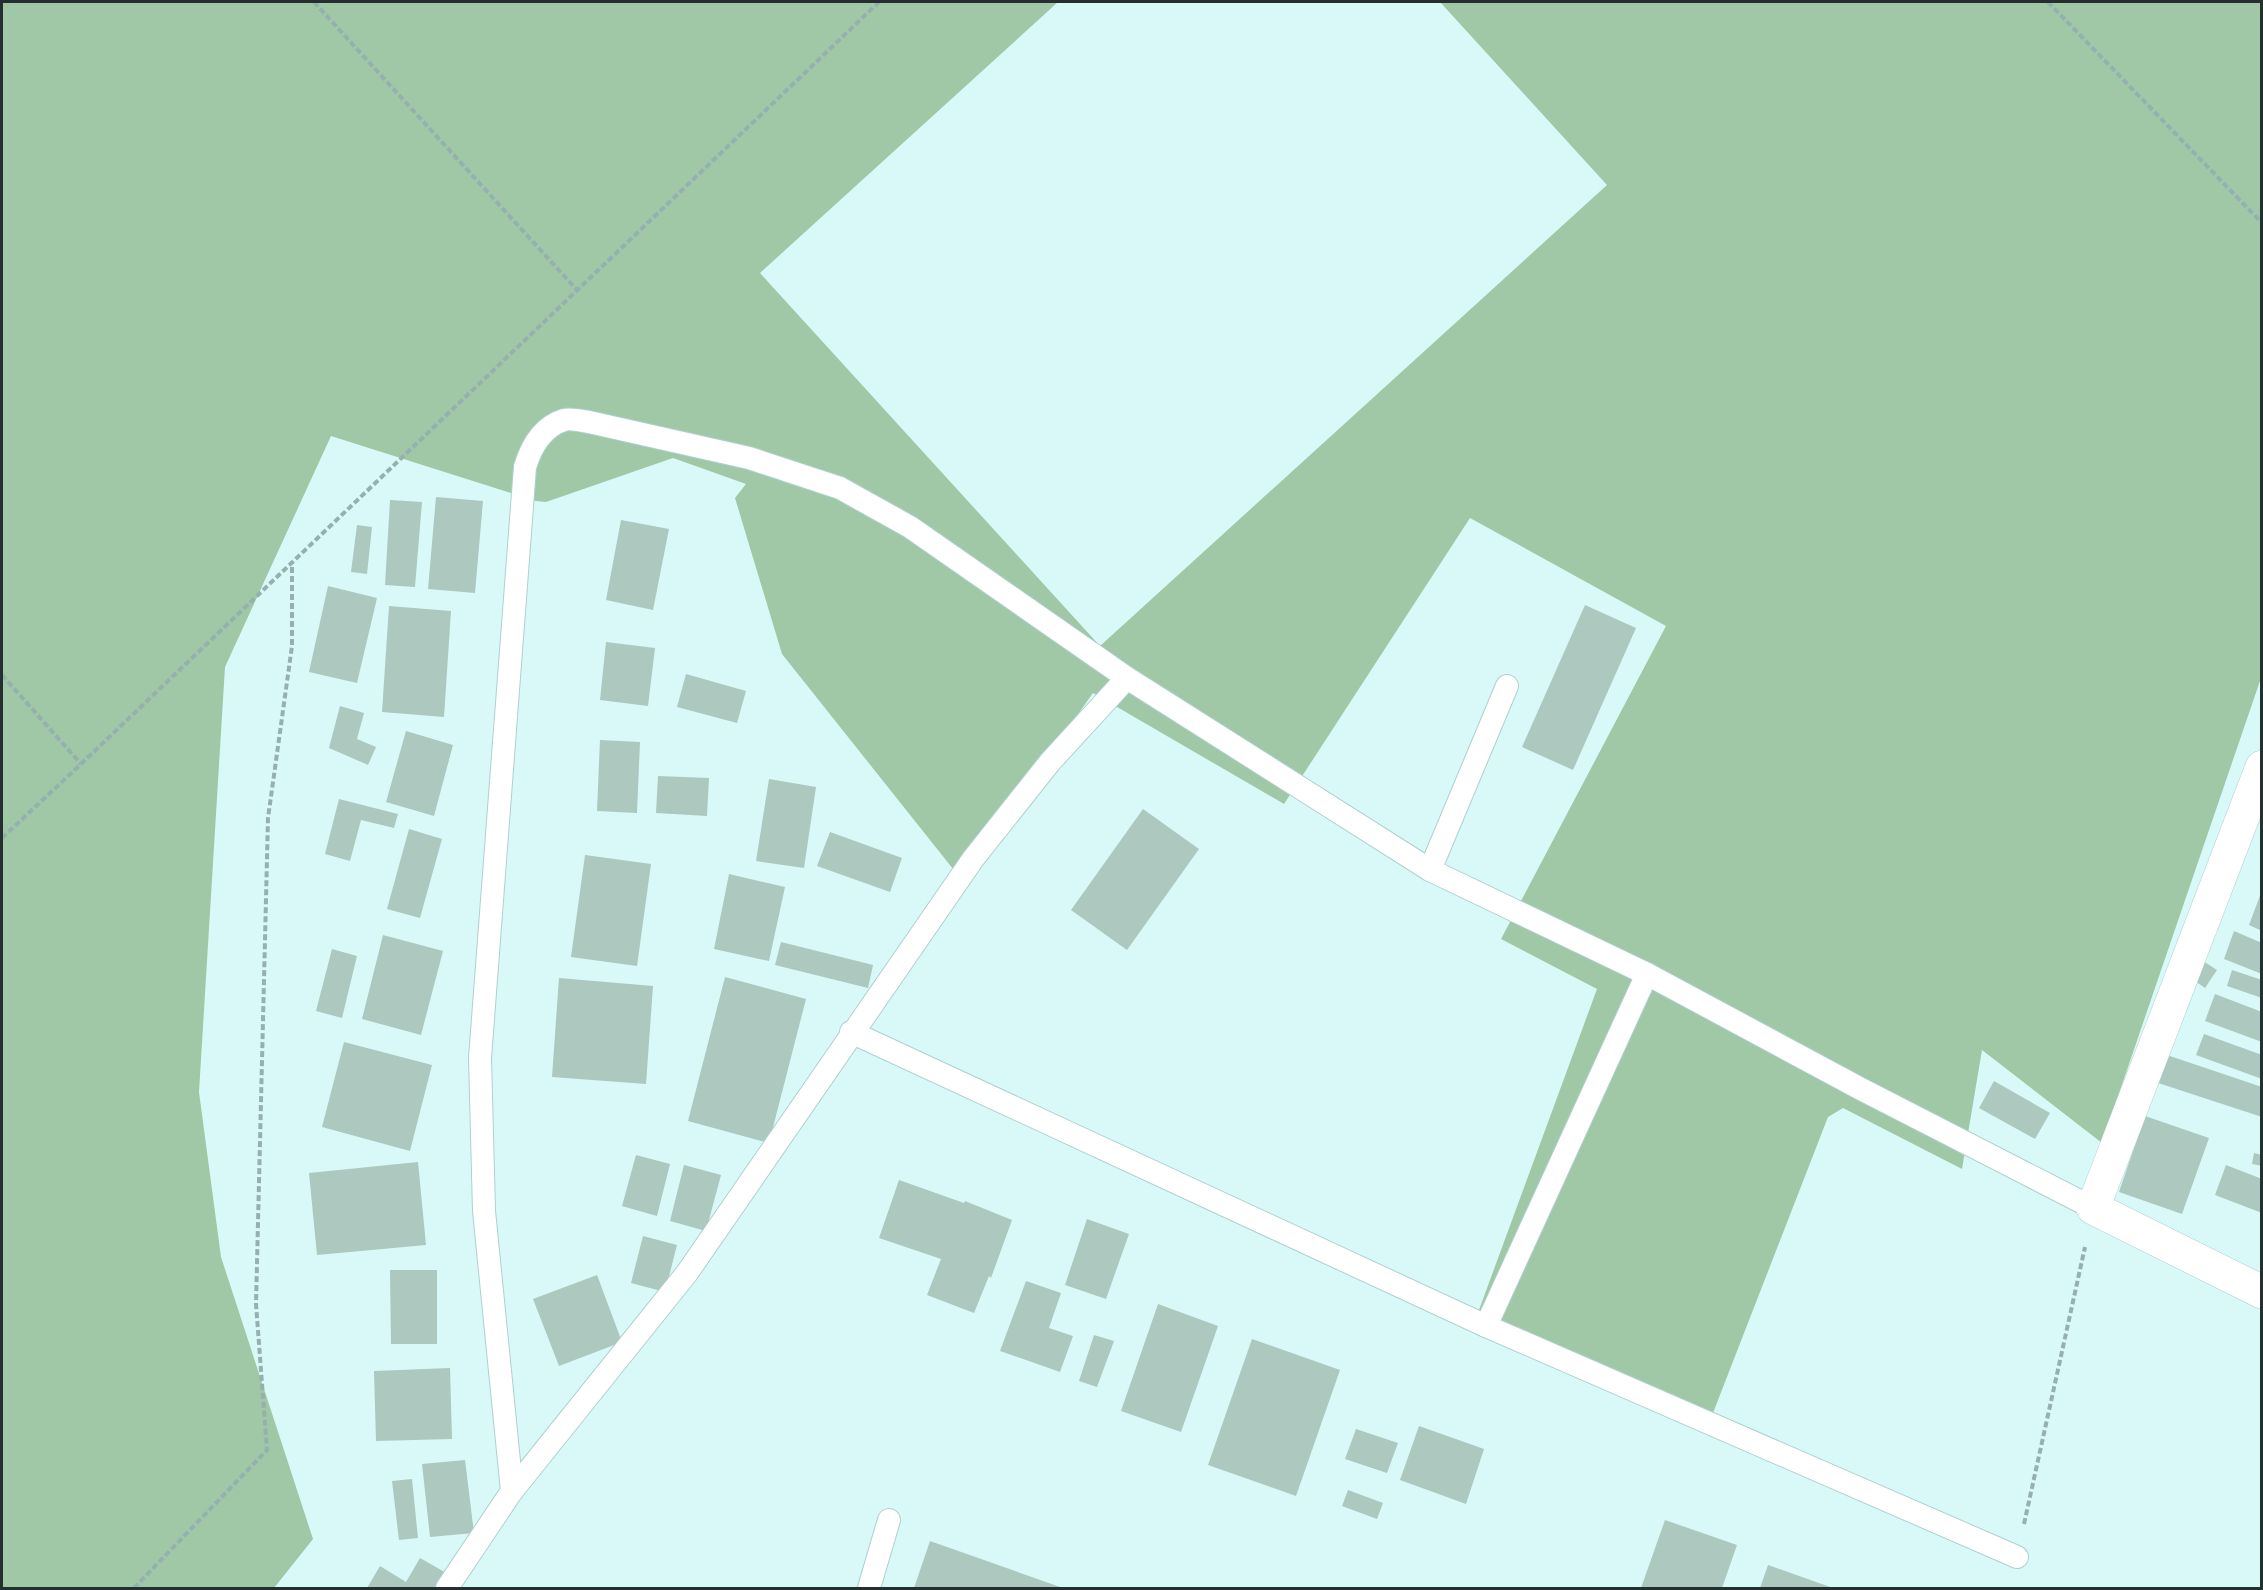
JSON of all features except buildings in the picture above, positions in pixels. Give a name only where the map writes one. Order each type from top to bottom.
[{"type":"street","points":[[2262,767],[2093,1208],[2262,1292]]},
{"type":"lane","points":[[512,1491],[484,1211],[480,1058],[525,467],[532,445],[546,431],[565,420],[589,422],[749,458],[840,488],[910,527],[1127,678],[1430,870],[1647,974],[2093,1208]]},
{"type":"lane","points":[[447,1588],[512,1491],[687,1273],[851,1032],[973,859],[1050,762],[1127,678]]},
{"type":"lane","points":[[1430,870],[1507,686]]},
{"type":"lane","points":[[1486,1326],[1647,974]]},
{"type":"lane","points":[[851,1032],[1486,1326],[2017,1557]]},
{"type":"lane","points":[[869,1588],[890,1520]]},
{"type":"path","points":[[314,2],[577,290]]},
{"type":"path","points":[[2,838],[879,2]]},
{"type":"path","points":[[2048,2],[2262,223]]},
{"type":"path","points":[[134,1588],[267,1450],[256,1304],[268,818],[292,646],[292,563]]},
{"type":"path","points":[[2,675],[81,764]]},
{"type":"path","points":[[2017,1557],[2093,1208]]},
{"type":"green space","points":[[2,2],[1058,2],[760,273],[1100,646],[1607,185],[1440,2],[2261,2],[2261,678],[2102,1143],[1982,1050],[1962,1169],[1843,1108],[1828,1117],[1706,1431],[1472,1329],[1597,989],[1501,939],[1666,626],[1470,518],[1284,804],[1093,693],[961,879],[782,654],[735,498],[746,484],[673,458],[546,502],[536,501],[331,436],[225,667],[199,1092],[221,1257],[313,1539],[274,1588],[2,1588]]}]
